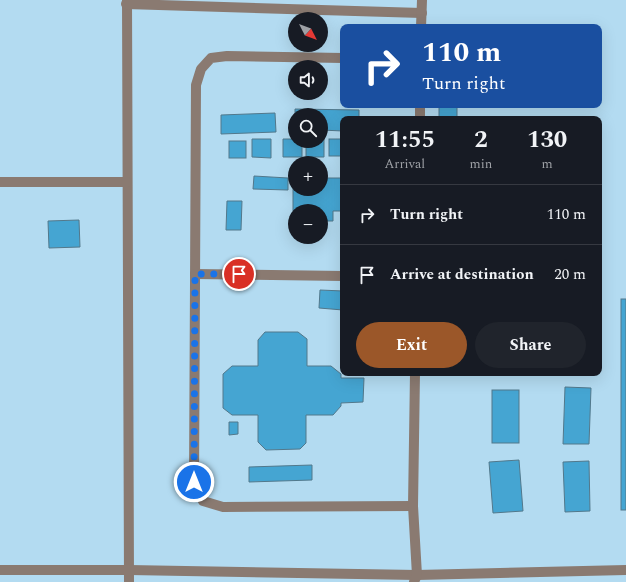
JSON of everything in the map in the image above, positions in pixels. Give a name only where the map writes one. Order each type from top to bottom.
[{"type":"street","points":[[421,24],[422,0]]},
{"type":"street","points":[[129,582],[127,2],[422,13]]},
{"type":"street","points":[[340,58],[227,56],[211,58],[201,69],[196,85],[194,482],[203,501],[223,507],[413,506]]},
{"type":"street","points":[[0,182],[127,182]]},
{"type":"street","points":[[195,274],[340,276]]},
{"type":"street","points":[[415,376],[413,506],[416,578]]},
{"type":"street","points":[[0,570],[129,570],[416,578],[626,570]]},
{"type":"building","points":[[439,108],[457,108],[457,116],[439,116]]},
{"type":"building","points":[[328,110],[359,110],[359,116],[340,116],[340,131],[328,130]]},
{"type":"building","points":[[275,113],[276,132],[221,134],[221,115]]},
{"type":"building","points":[[252,139],[271,139],[271,158],[252,157]]},
{"type":"building","points":[[283,139],[288,139],[288,148],[302,148],[302,156],[283,157]]},
{"type":"building","points":[[329,139],[340,139],[340,156],[329,156]]},
{"type":"building","points":[[229,141],[246,141],[246,158],[229,158]]},
{"type":"building","points":[[306,148],[324,148],[324,156],[306,156]]},
{"type":"building","points":[[254,176],[288,178],[288,190],[253,189]]},
{"type":"building","points":[[328,178],[340,178],[340,211],[333,211],[333,221],[328,221],[328,204],[293,204],[293,196],[328,196]]},
{"type":"building","points":[[227,201],[242,201],[241,230],[226,230]]},
{"type":"building","points":[[79,220],[80,247],[49,248],[48,221]]},
{"type":"building","points":[[320,290],[340,291],[340,310],[319,308]]},
{"type":"building","points":[[621,299],[626,299],[626,510],[621,510]]},
{"type":"building","points":[[265,332],[298,332],[307,339],[307,366],[331,366],[340,373],[341,378],[364,378],[363,402],[341,403],[341,406],[333,415],[306,415],[306,443],[300,449],[266,450],[258,442],[258,415],[232,415],[223,408],[223,374],[232,366],[258,366],[258,340]]},
{"type":"building","points":[[565,387],[591,388],[589,444],[563,444]]},
{"type":"building","points":[[492,390],[519,390],[519,443],[492,443]]},
{"type":"building","points":[[229,422],[238,422],[238,434],[229,435]]},
{"type":"building","points":[[519,460],[523,511],[493,513],[489,462]]},
{"type":"building","points":[[589,461],[590,511],[565,512],[563,462]]},
{"type":"building","points":[[312,465],[312,480],[249,482],[249,467]]},
{"type":"route","points":[[194,482],[195,274],[239,274]]}]
